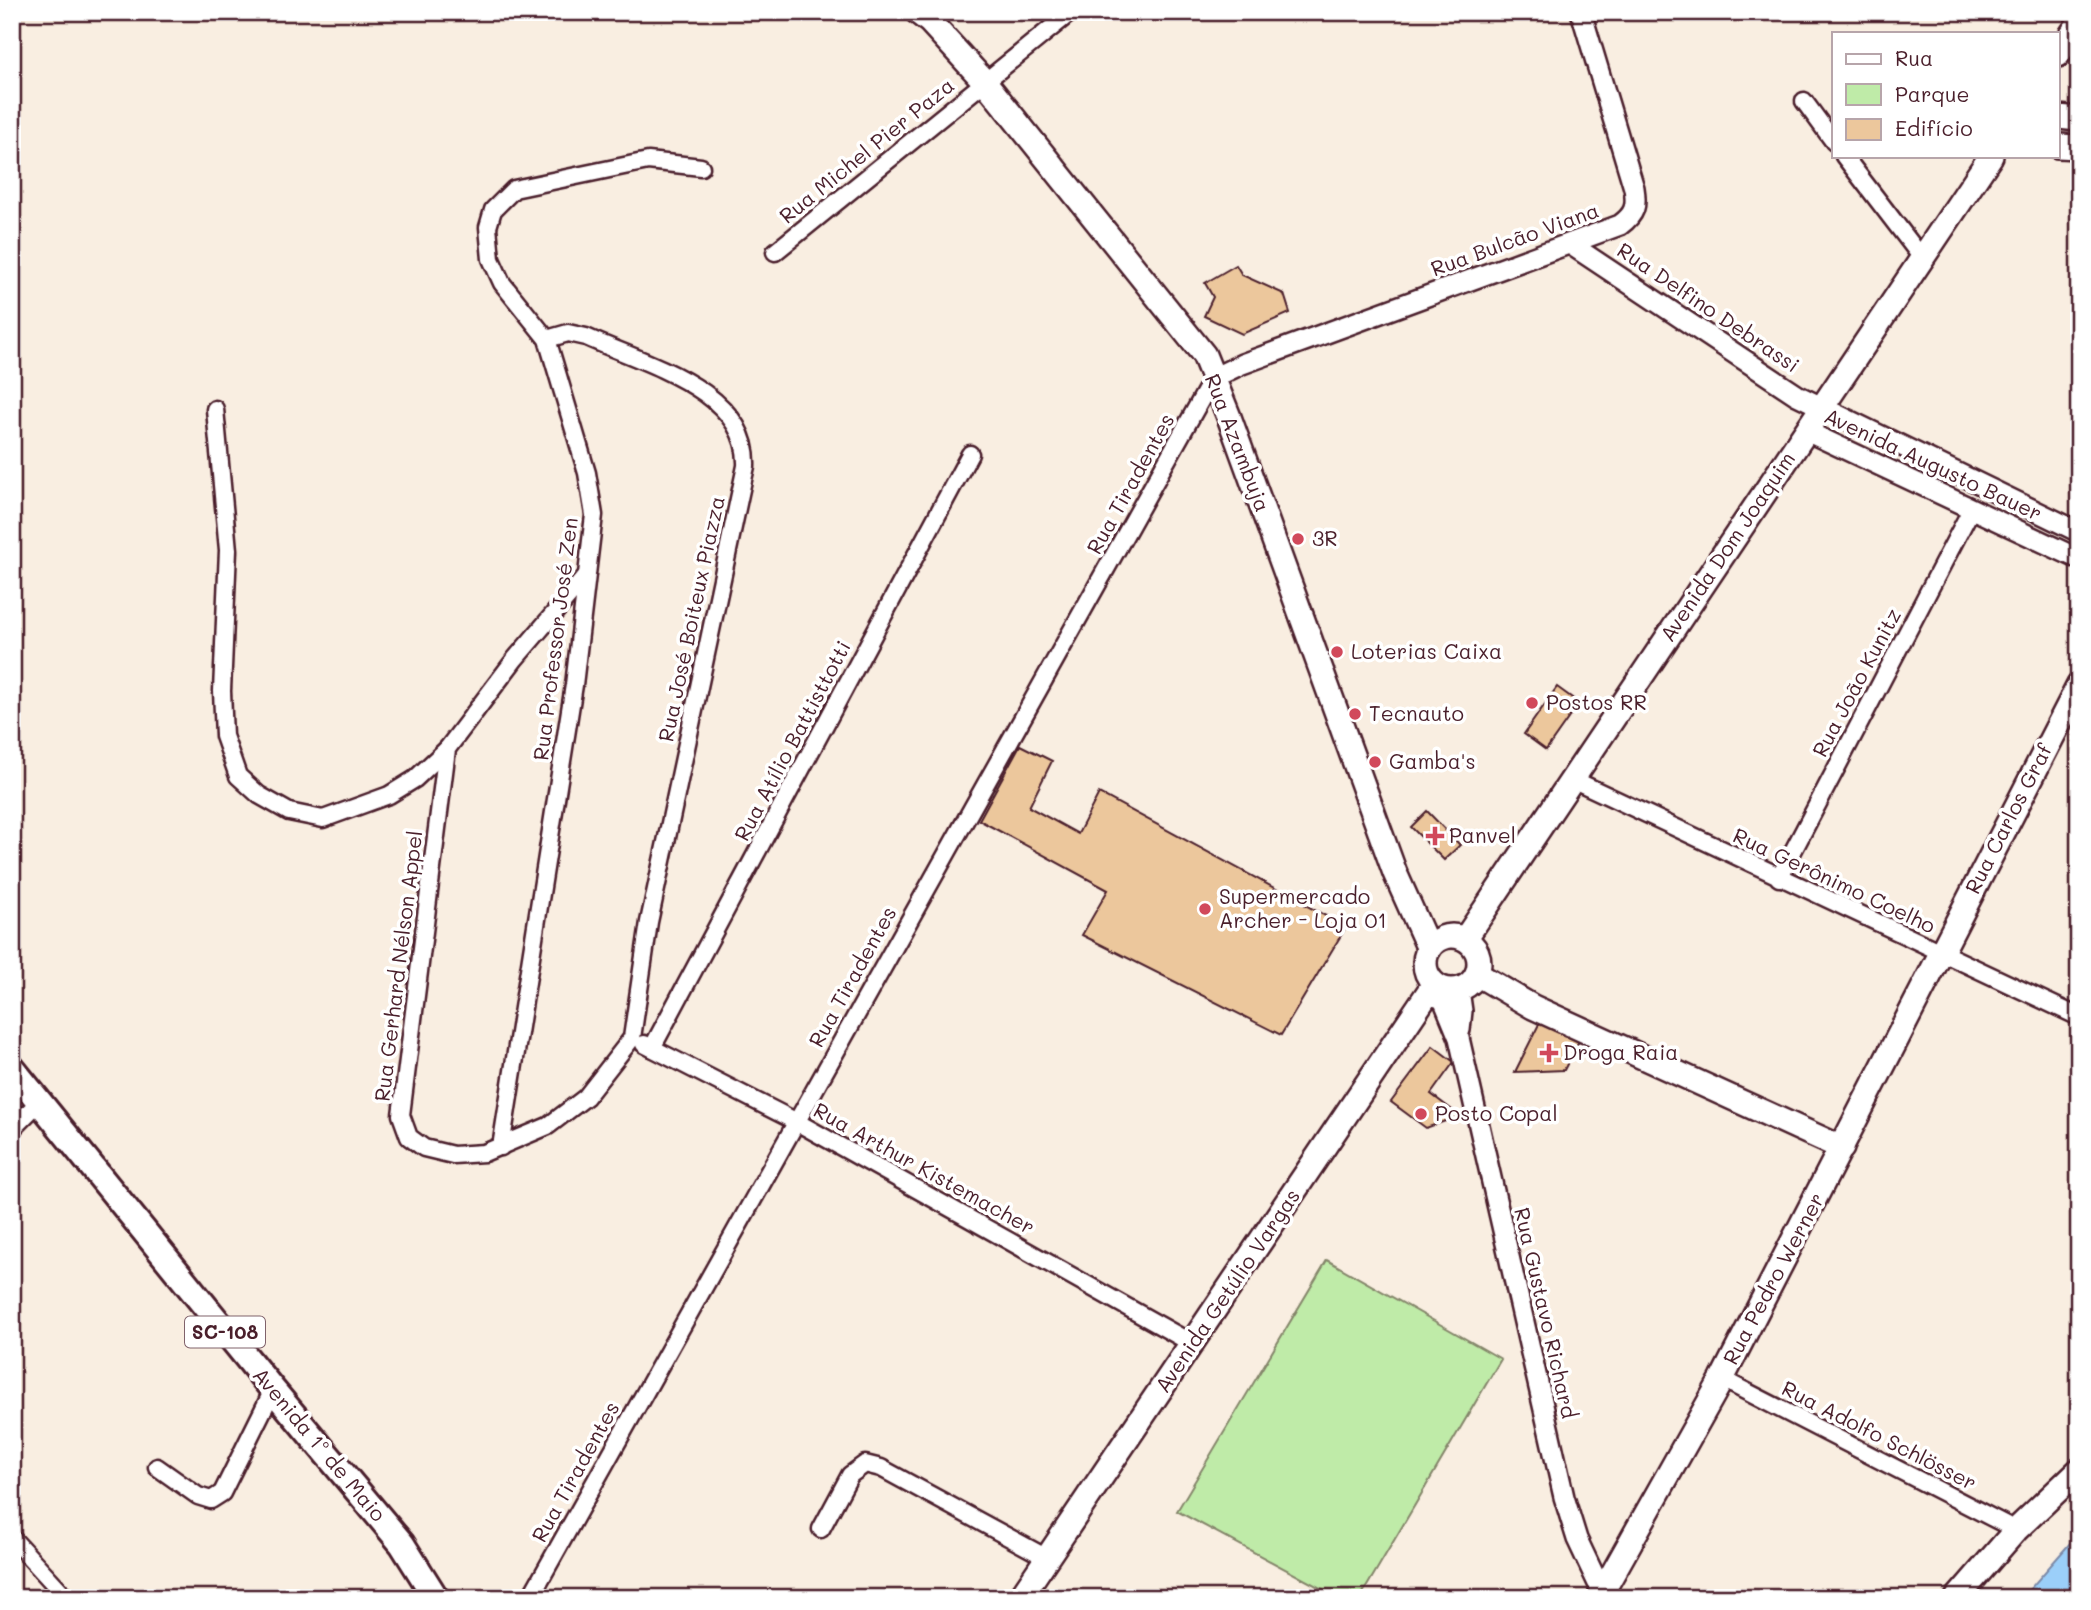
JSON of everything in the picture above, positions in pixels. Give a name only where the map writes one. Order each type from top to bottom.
[{"type":"main road","name":"Rua Azambuja","points":[[917,12],[930,22],[985,82],[1203,355],[1395,873],[1419,933],[1429,949]]},
{"type":"main road","points":[[2060,52],[2079,23]]},
{"type":"main road","points":[[2060,117],[2079,118]]},
{"type":"main road","points":[[2060,145],[2079,147]]},
{"type":"main road","name":"Avenida Dom Joaquim","points":[[1465,939],[1989,158]]},
{"type":"main road","name":"Rua Carlos Graf","points":[[1939,954],[2079,685]]},
{"type":"main road","points":[[1445,937],[1465,939],[1478,954],[1477,974],[1467,986],[1459,990],[1430,991],[1426,972],[1429,949],[1445,937]]},
{"type":"main road","name":"Rua Pedro Werner","points":[[1600,1595],[1722,1379],[1939,954]]},
{"type":"main road","points":[[1477,974],[1533,1007],[1842,1148]]},
{"type":"main road","name":"Avenida Getúlio Vargas","points":[[1020,1598],[1430,991]]},
{"type":"main road","name":"Avenida 1º de Maio","points":[[12,1068],[273,1390],[402,1544],[436,1598]]},
{"type":"main road","points":[[1957,1598],[2016,1530],[2079,1470]]},
{"type":"street","name":"Rua Michel Pier Paza","points":[[775,252],[1072,12]]},
{"type":"street","name":"Rua Bulcão Viana","points":[[1213,378],[1242,364],[1620,225],[1633,215],[1636,203],[1581,12]]},
{"type":"street","points":[[1804,101],[1832,139]]},
{"type":"street","points":[[1845,158],[1922,258]]},
{"type":"street","name":"Rua Professor José Zen","points":[[501,1147],[574,685],[594,515],[587,473],[547,339],[502,283],[491,259],[488,227],[493,209],[514,189],[648,161],[701,167]]},
{"type":"street","name":"Rua Delfino Debrassi","points":[[1570,244],[1797,395],[1822,407]]},
{"type":"street","name":"Rua José Boiteux Piazza","points":[[547,339],[568,333],[586,337],[694,386],[725,408],[747,446],[746,466],[649,922],[632,1038]]},
{"type":"street","name":"Rua Tiradentes","points":[[530,1598],[1213,378]]},
{"type":"street","name":"Avenida Augusto Bauer","points":[[1822,407],[2079,532]]},
{"type":"street","points":[[215,409],[228,550],[222,691],[224,736],[238,776],[259,795],[289,812],[323,819],[389,795],[415,779],[447,749]]},
{"type":"street","name":"Avenida Augusto Bauer","points":[[1806,430],[2079,559]]},
{"type":"street","name":"Rua Atílio Battisttotti","points":[[652,1048],[970,454]]},
{"type":"street","points":[[1972,508],[1984,486]]},
{"type":"street","name":"Rua João Kunitz","points":[[1779,878],[1972,508]]},
{"type":"street","name":"Rua Gerhard Nélson Appel","points":[[586,576],[515,659],[447,749],[401,1115],[409,1137],[424,1148],[453,1155],[484,1153],[501,1147],[548,1126],[586,1097],[632,1038]]},
{"type":"street","name":"Rua Gerônimo Coelho","points":[[1572,779],[1939,954],[2079,1017]]},
{"type":"street","name":"Rua Gustavo Richard","points":[[1459,990],[1462,1011],[1459,1038]]},
{"type":"street","name":"Rua Gustavo Richard","points":[[1430,991],[1434,996],[1443,999],[1459,1038],[1564,1497],[1577,1539],[1600,1595]]},
{"type":"street","name":"Rua Arthur Kistemacher","points":[[632,1038],[796,1121],[1192,1344]]},
{"type":"street","points":[[12,1129],[39,1102]]},
{"type":"street","name":"Rua Adolfo Schlösser","points":[[1722,1379],[2016,1530]]},
{"type":"street","points":[[157,1467],[198,1496],[211,1500],[222,1493],[273,1390]]},
{"type":"street","points":[[821,1529],[850,1475],[866,1464],[881,1468],[1047,1558]]},
{"type":"street","points":[[12,1538],[67,1598]]},
{"type":"green space","points":[[1327,1260],[1501,1359],[1360,1598],[1339,1598],[1177,1511]]},
{"type":"water","points":[[2079,1533],[2079,1598],[2022,1598]]},
{"type":"building","points":[[1236,265],[1242,275],[1284,294],[1290,313],[1242,334],[1204,316],[1213,297],[1205,283]]},
{"type":"building","points":[[1557,687],[1579,703],[1546,750],[1524,734]]},
{"type":"building","name":"Supermercado Archer - Loja 01","points":[[1020,745],[1052,761],[1029,807],[1078,834],[1099,793],[1346,927],[1281,1035],[1082,935],[1108,890],[979,820]]},
{"type":"building","name":"Panvel","points":[[1427,811],[1460,845],[1444,860],[1411,827]]},
{"type":"building","name":"Droga Raia","points":[[1541,1020],[1580,1039],[1564,1070],[1515,1072]]},
{"type":"building","points":[[1433,1046],[1454,1062],[1431,1094],[1460,1116],[1426,1128],[1391,1102]]},
{"type":"place","name":"3R","points":[[1298,539]]},
{"type":"place","name":"Loterias Caixa","points":[[1337,652]]},
{"type":"place","name":"Postos RR","points":[[1532,703]]},
{"type":"place","name":"Tecnauto","points":[[1355,714]]},
{"type":"place","name":"Gamba's","points":[[1375,762]]},
{"type":"place","name":"Panvel","points":[[1435,836]]},
{"type":"place","name":"Supermercado Archer - Loja 01","points":[[1205,909]]},
{"type":"place","name":"Droga Raia","points":[[1549,1053]]},
{"type":"place","name":"Posto Copal","points":[[1421,1114]]}]
